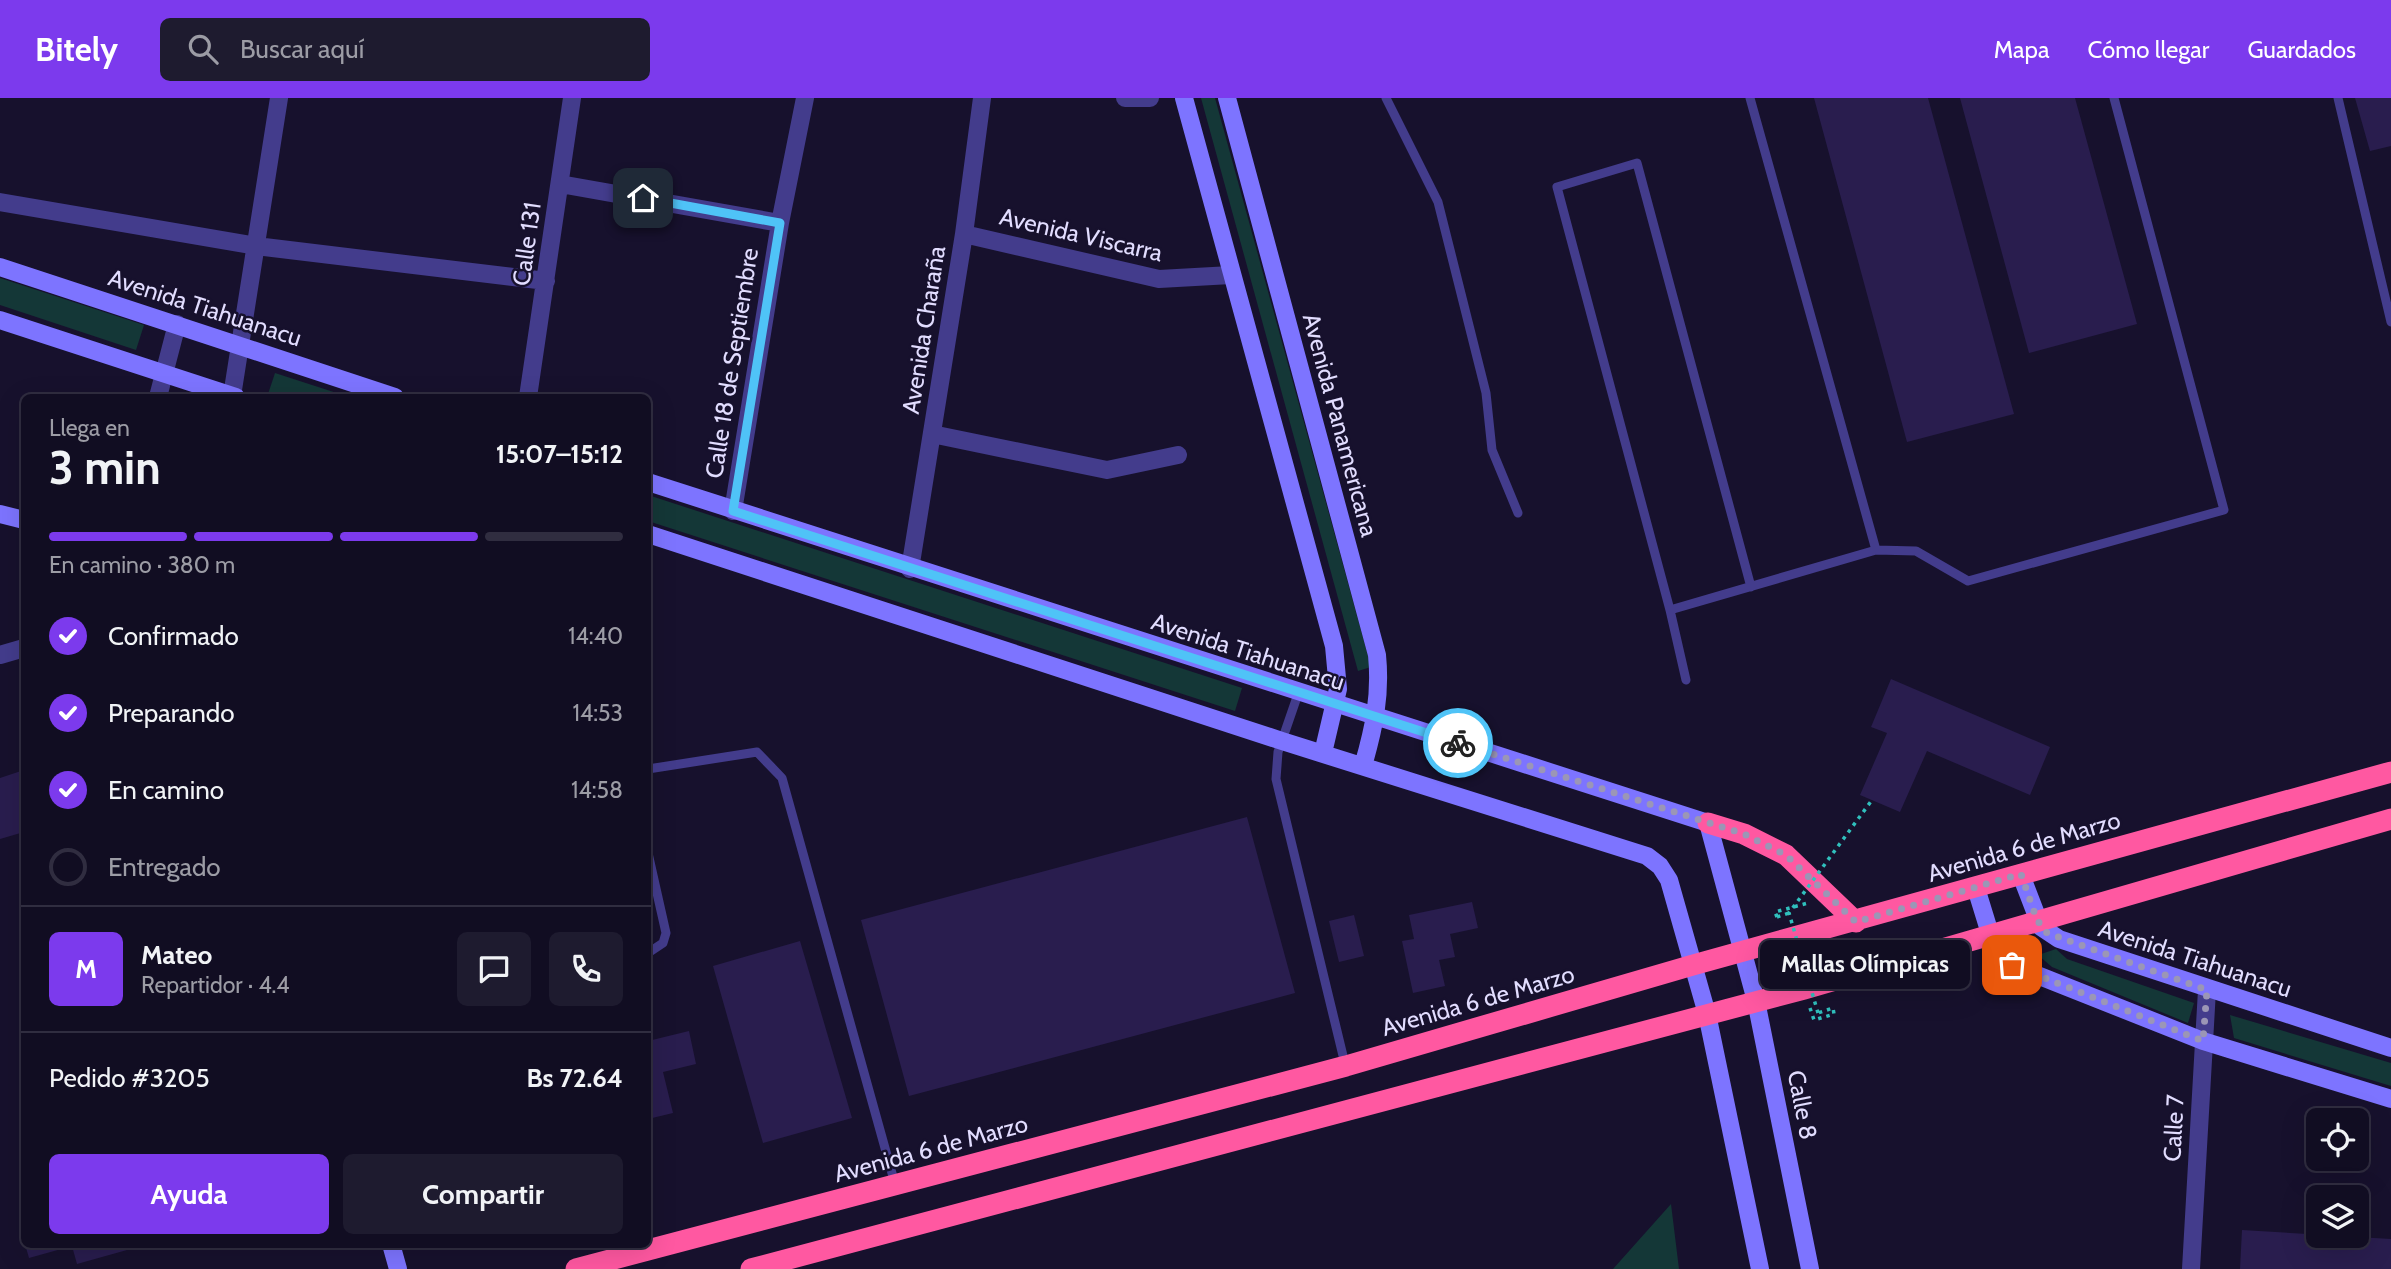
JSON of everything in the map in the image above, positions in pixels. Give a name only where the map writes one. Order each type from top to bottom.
[{"type":"highway","name":"Avenida 6 de Marzo","points":[[576,1269],[1346,1066],[1693,965],[2391,772]]},
{"type":"highway","points":[[751,1269],[1756,1001],[2391,819]]},
{"type":"highway","points":[[1708,823],[1744,834],[1786,855],[1856,922]]},
{"type":"main road","points":[[1184,98],[1334,646],[1338,668],[1335,706],[1323,753]]},
{"type":"main road","name":"Avenida Panamericana","points":[[1227,98],[1377,655],[1380,684],[1377,717],[1363,766]]},
{"type":"main road","name":"Avenida Tiahuanacu","points":[[0,267],[386,394]]},
{"type":"main road","points":[[0,320],[225,394]]},
{"type":"main road","name":"Avenida Tiahuanacu","points":[[651,483],[1335,706],[1708,823]]},
{"type":"main road","points":[[0,514],[21,519]]},
{"type":"main road","points":[[651,535],[1282,741],[1647,856],[1660,866],[1669,880],[1707,1014],[1760,1269]]},
{"type":"main road","points":[[1708,823],[1744,951]]},
{"type":"main road","points":[[2021,874],[2037,920]]},
{"type":"main road","points":[[1976,888],[1990,934],[2001,954],[2012,965],[2203,1041],[2391,1099]]},
{"type":"main road","name":"Avenida Tiahuanacu","points":[[2037,920],[2047,933],[2059,939],[2207,990],[2391,1048]]},
{"type":"main road","name":"Calle 8","points":[[1744,951],[1810,1269]]},
{"type":"main road","points":[[392,1248],[396,1268]]},
{"type":"street","points":[[234,394],[279,98]]},
{"type":"street","name":"Calle 131","points":[[528,394],[572,98]]},
{"type":"street","name":"Calle 18 de Septiembre","points":[[733,511],[780,223],[805,98]]},
{"type":"street","name":"Avenida Charaña","points":[[910,569],[964,234],[982,98]]},
{"type":"street","points":[[1125,98],[1150,98]]},
{"type":"street","points":[[560,184],[780,223]]},
{"type":"street","points":[[0,202],[256,246],[547,281]]},
{"type":"street","name":"Avenida Viscarra","points":[[964,234],[1159,279],[1231,275]]},
{"type":"street","points":[[159,394],[177,324]]},
{"type":"street","points":[[932,434],[1107,470],[1178,455]]},
{"type":"street","points":[[0,655],[21,649]]},
{"type":"street","name":"Calle 7","points":[[2191,1269],[2207,990]]},
{"type":"lane","points":[[1386,98],[1438,202],[1486,393],[1492,450],[1518,513]]},
{"type":"lane","points":[[1750,98],[1876,550]]},
{"type":"lane","points":[[1670,610],[1876,550],[1916,551],[1968,581],[2224,510],[2114,98]]},
{"type":"lane","points":[[2338,98],[2391,322]]},
{"type":"lane","points":[[1686,680],[1670,610],[1557,187],[1637,163],[1751,587]]},
{"type":"lane","points":[[1298,694],[1278,752],[1276,779],[1346,1066]]},
{"type":"lane","points":[[651,769],[757,752],[782,778],[896,1185]]},
{"type":"lane","points":[[651,866],[666,933],[663,943],[651,951]]},
{"type":"path","points":[[1810,902],[1775,912],[1777,917],[1789,914],[1872,800]]},
{"type":"path","points":[[1789,914],[1818,1013],[1832,1008],[1834,1014],[1814,1020]]},
{"type":"green space","points":[[1201,98],[1215,98],[1371,667],[1358,671]]},
{"type":"green space","points":[[0,278],[144,325],[136,350],[0,305]]},
{"type":"green space","points":[[275,373],[340,394],[268,394]]},
{"type":"green space","points":[[651,496],[1242,688],[1235,711],[651,522]]},
{"type":"green space","points":[[2056,949],[2067,959],[2194,1003],[2188,1023],[2052,967],[2038,955]]},
{"type":"green space","points":[[2230,1015],[2391,1063],[2391,1086],[2234,1038]]},
{"type":"green space","points":[[1671,1204],[1679,1269],[1613,1269]]},
{"type":"building","points":[[1814,98],[1928,98],[2014,414],[1907,442]]},
{"type":"building","points":[[1960,98],[2075,98],[2137,324],[2029,353]]},
{"type":"building","points":[[2355,98],[2391,98],[2391,146],[2370,151]]},
{"type":"building","points":[[1891,679],[2050,747],[2030,795],[1927,751],[1900,812],[1860,795],[1887,733],[1871,727]]},
{"type":"building","points":[[21,771],[21,833],[0,839],[0,778]]},
{"type":"building","points":[[1247,817],[1295,993],[909,1096],[861,920]]},
{"type":"building","points":[[1472,902],[1478,928],[1450,934],[1455,957],[1439,960],[1445,986],[1413,993],[1402,941],[1414,939],[1409,915]]},
{"type":"building","points":[[1354,915],[1364,956],[1339,962],[1329,921]]},
{"type":"building","points":[[800,941],[852,1118],[763,1143],[713,966]]},
{"type":"building","points":[[689,1031],[696,1064],[663,1072],[673,1113],[651,1118],[651,1040]]},
{"type":"building","points":[[2242,1230],[2306,1234],[2306,1248],[2369,1248],[2369,1238],[2391,1239],[2391,1269],[2240,1269]]},
{"type":"building","points":[[26,1248],[65,1248],[29,1258]]},
{"type":"building","points":[[73,1248],[127,1250],[77,1264]]},
{"type":"way so far","points":[[1458,743],[1744,834],[1786,855],[1856,922],[2021,874],[2037,920],[2047,933],[2207,990],[2203,1041],[2012,965]]},
{"type":"place","name":"Mallas Olímpicas","points":[[2012,965]]},
{"type":"route","points":[[643,198],[780,223],[733,511],[1335,706],[1458,743]]}]
